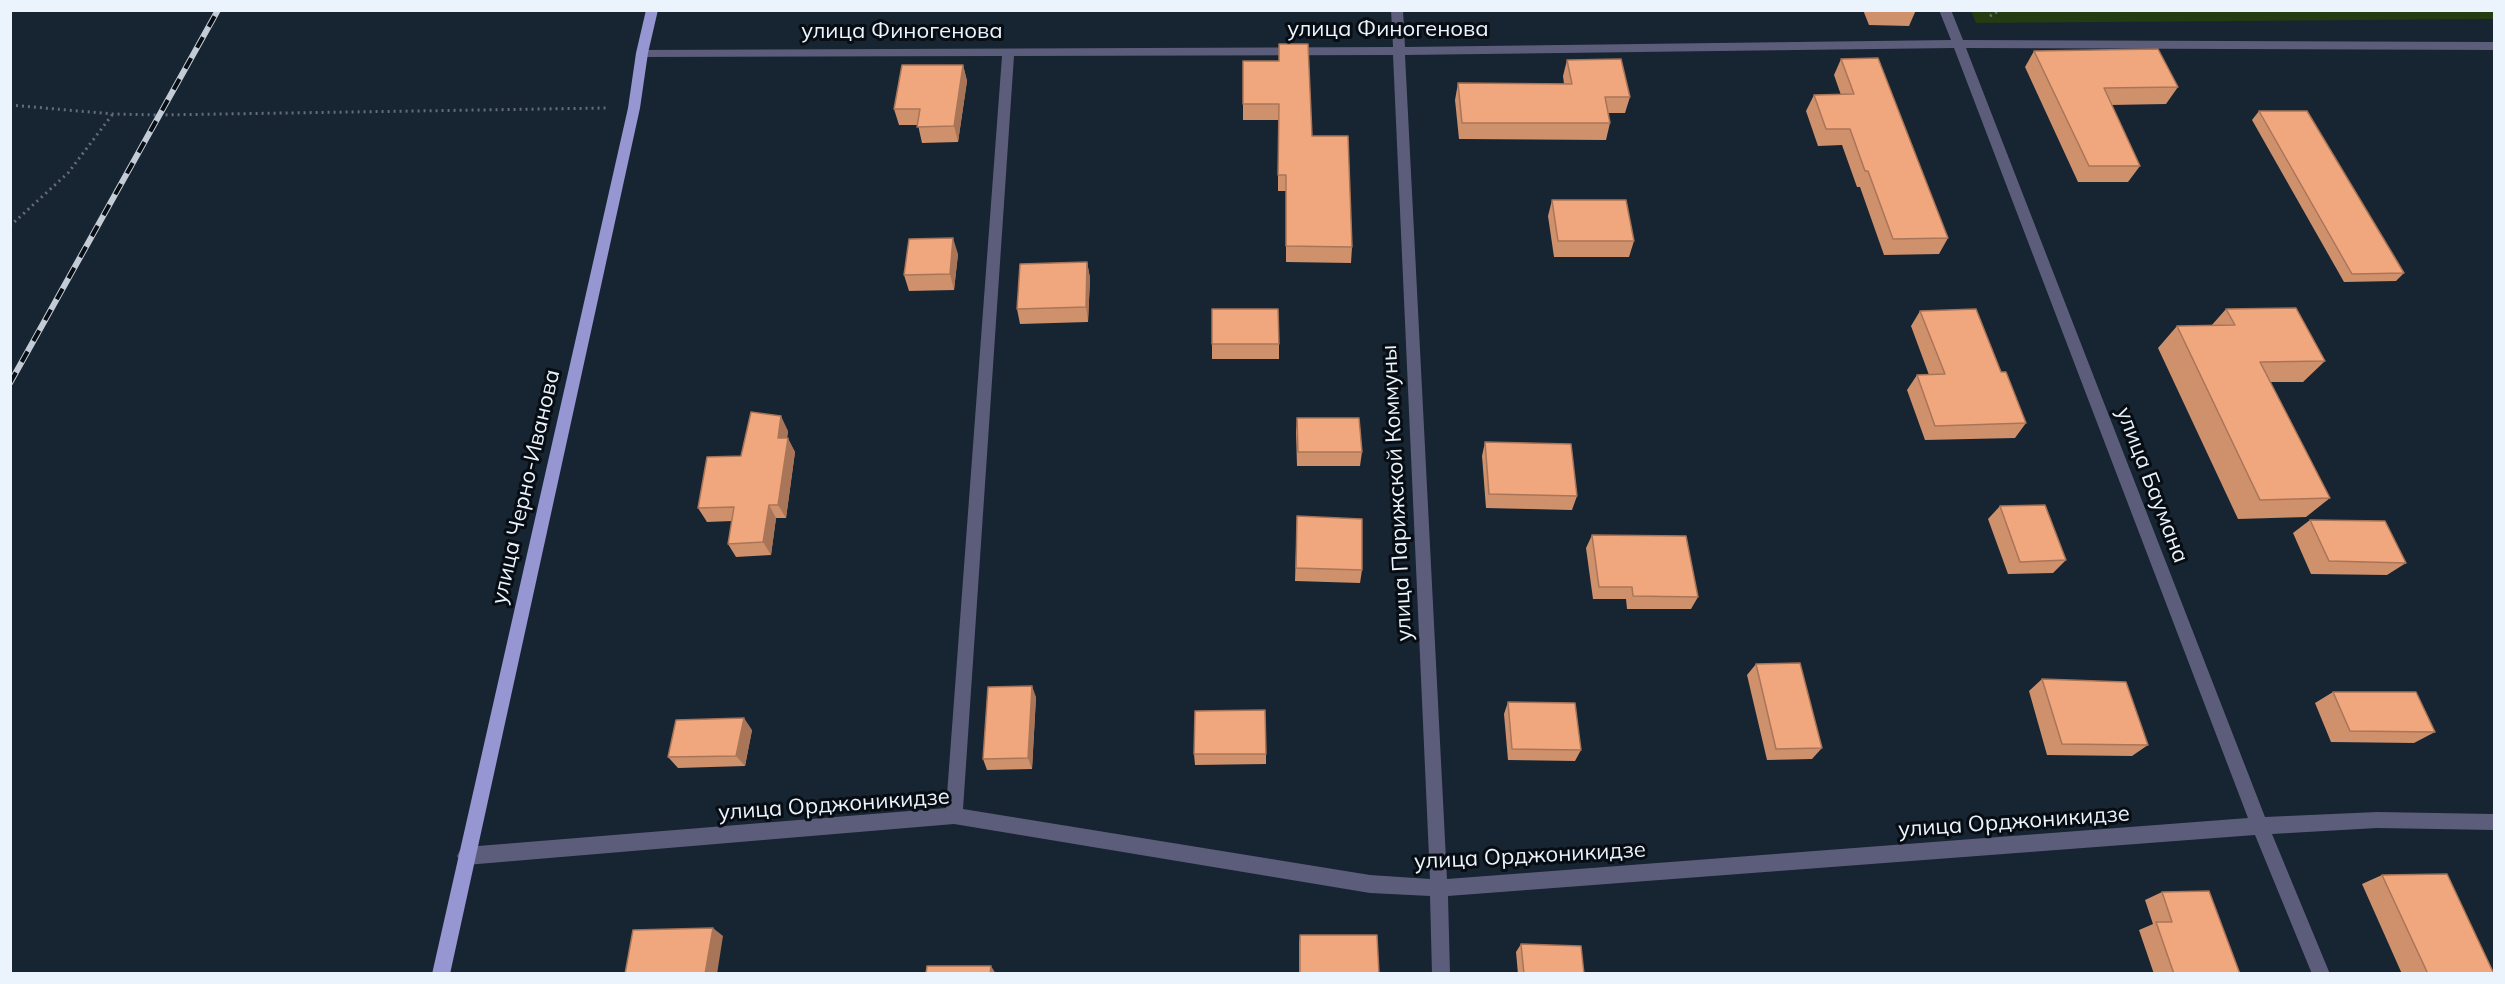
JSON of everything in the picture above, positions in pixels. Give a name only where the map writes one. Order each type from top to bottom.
[{"type":"main road","name":"улица Черно-Иванова","points":[[441,974],[634,108],[642,53],[652,10]]},
{"type":"street","name":"улица Парижской Коммуны","points":[[1397,10],[1441,974]]},
{"type":"street","name":"улица Баумана","points":[[1945,10],[1956,44],[2260,826],[2321,974]]},
{"type":"street","name":"улица Финогенова","points":[[642,53],[1399,51],[1956,44],[2494,46]]},
{"type":"street","points":[[954,816],[1008,52]]},
{"type":"street","name":"улица Орджоникидзе","points":[[466,856],[954,816],[1370,884],[1438,888],[2260,826],[2377,820],[2494,822]]},
{"type":"path","points":[[10,105],[113,114],[634,108]]},
{"type":"path","points":[[10,226],[68,173],[113,114]]},
{"type":"green space","points":[[2494,10],[2494,19],[1976,23],[1971,11]]},
{"type":"building","points":[[1279,44],[1308,44],[1312,136],[1348,136],[1352,247],[1286,246],[1286,175],[1278,175],[1279,104],[1243,104],[1243,61],[1279,61]]},
{"type":"building","points":[[2158,49],[2178,87],[2104,88],[2140,166],[2089,166],[2034,51]]},
{"type":"building","points":[[1878,58],[1948,238],[1893,239],[1850,129],[1826,129],[1814,95],[1854,94],[1841,59]]},
{"type":"building","points":[[1621,59],[1630,97],[1605,97],[1610,123],[1462,123],[1458,83],[1572,84],[1567,60]]},
{"type":"building","points":[[902,65],[963,65],[954,126],[917,127],[920,109],[894,109]]},
{"type":"building","points":[[2259,111],[2307,111],[2404,273],[2352,274]]},
{"type":"building","points":[[1552,200],[1626,200],[1634,241],[1558,241]]},
{"type":"building","points":[[953,238],[950,274],[904,275],[909,239]]},
{"type":"building","points":[[1087,262],[1086,307],[1017,309],[1020,264]]},
{"type":"building","points":[[2296,308],[2325,361],[2260,362],[2330,498],[2260,500],[2177,326],[2235,325],[2226,309]]},
{"type":"building","points":[[1212,309],[1278,309],[1279,344],[1212,344]]},
{"type":"building","points":[[1976,309],[2001,372],[2006,372],[2026,423],[1935,426],[1917,375],[1945,374],[1920,311]]},
{"type":"building","points":[[751,412],[781,416],[778,438],[788,438],[778,505],[769,505],[763,542],[728,544],[734,507],[698,508],[707,457],[741,456]]},
{"type":"building","points":[[1297,418],[1359,418],[1362,452],[1298,452]]},
{"type":"building","points":[[1485,442],[1571,444],[1577,496],[1489,494]]},
{"type":"building","points":[[2045,505],[2066,560],[2020,562],[2000,506]]},
{"type":"building","points":[[1297,516],[1362,519],[1362,570],[1296,568]]},
{"type":"building","points":[[2310,520],[2385,521],[2406,563],[2329,561]]},
{"type":"building","points":[[1592,535],[1686,536],[1698,597],[1633,596],[1632,587],[1599,587]]},
{"type":"building","points":[[1800,663],[1822,748],[1776,749],[1756,664]]},
{"type":"building","points":[[2042,679],[2126,682],[2148,745],[2062,744]]},
{"type":"building","points":[[1032,686],[1028,758],[983,759],[988,687]]},
{"type":"building","points":[[2333,692],[2416,692],[2435,732],[2350,731]]},
{"type":"building","points":[[1508,702],[1575,703],[1581,750],[1512,749]]},
{"type":"building","points":[[1265,710],[1266,754],[1194,754],[1195,711]]},
{"type":"building","points":[[744,718],[736,756],[668,757],[676,720]]},
{"type":"building","points":[[2447,874],[2494,974],[2428,974],[2382,875]]},
{"type":"building","points":[[2209,891],[2240,974],[2174,974],[2156,922],[2172,922],[2162,892]]},
{"type":"building","points":[[713,928],[705,974],[625,974],[633,930]]},
{"type":"building","points":[[1300,935],[1377,935],[1379,974],[1300,974]]},
{"type":"building","points":[[1521,944],[1581,946],[1584,974],[1524,974]]},
{"type":"building","points":[[927,966],[991,966],[990,974],[926,974]]},
{"type":"railway","points":[[10,383],[218,10]]}]
